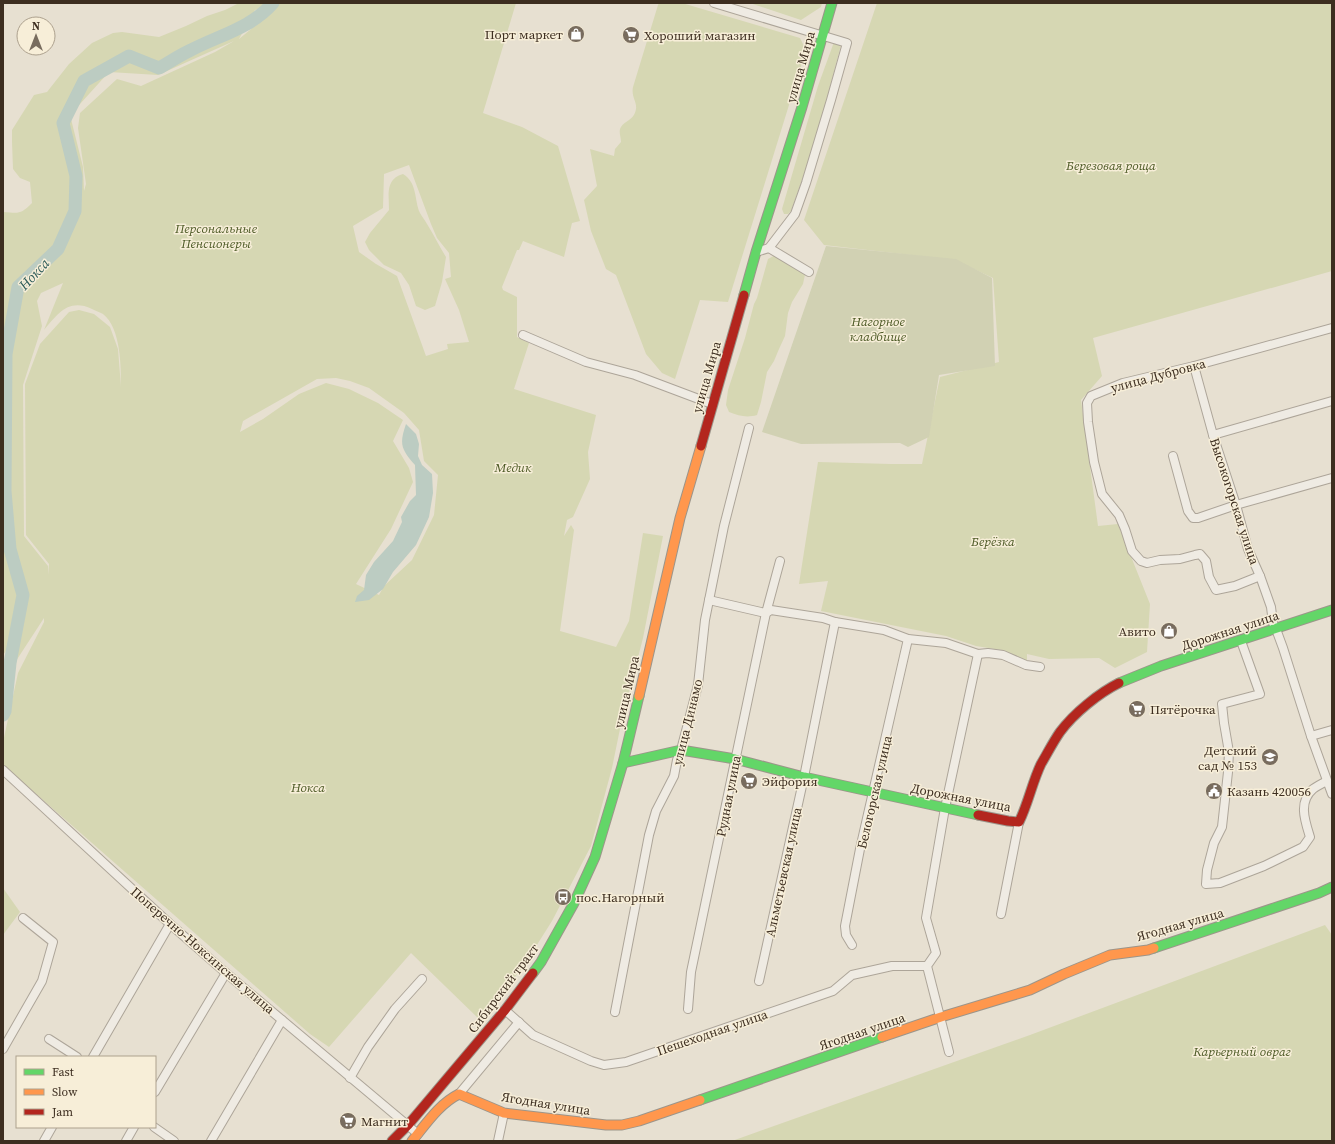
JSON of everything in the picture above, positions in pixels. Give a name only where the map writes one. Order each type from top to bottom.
[{"type":"street","points":[[714,3],[846,43],[827,115],[795,214],[769,248],[756,252]]},
{"type":"street","name":"улица Мира","points":[[623,763],[680,518],[756,252],[800,114],[832,3]]},
{"type":"street","points":[[769,248],[809,272]]},
{"type":"street","name":"улица Дубровка","points":[[1260,576],[1235,586],[1216,590],[1209,577],[1206,561],[1200,554],[1180,559],[1160,560],[1147,563],[1140,561],[1132,550],[1126,529],[1119,515],[1102,494],[1094,462],[1088,422],[1087,403],[1091,396],[1123,383],[1194,366],[1332,328]]},
{"type":"street","points":[[523,334],[586,362],[634,375],[712,404]]},
{"type":"street","name":"Высокогорская улица","points":[[1194,366],[1213,436],[1236,505],[1248,549],[1260,576],[1271,607],[1273,623],[1332,794]]},
{"type":"street","points":[[1213,436],[1332,401]]},
{"type":"street","name":"улица Динамо","points":[[615,1012],[649,835],[656,811],[674,776],[698,685],[709,600],[724,526],[750,428]]},
{"type":"street","points":[[1173,456],[1188,511],[1193,518],[1198,518],[1236,505],[1332,478]]},
{"type":"street","name":"Рудная улица","points":[[688,1009],[691,972],[766,613],[780,561]]},
{"type":"street","points":[[709,600],[766,613],[771,610],[884,630],[908,639],[946,643],[978,654],[988,653],[1002,655],[1026,665],[1040,667]]},
{"type":"street","name":"Дорожная улица","points":[[623,763],[681,750],[735,759],[874,793],[1019,822],[1041,765],[1060,732],[1079,712],[1107,689],[1125,680],[1161,666],[1332,610]]},
{"type":"street","name":"Альметьевская улица","points":[[759,981],[804,777],[835,622]]},
{"type":"street","name":"Белогорская улица","points":[[852,945],[846,935],[845,926],[860,849],[908,639]]},
{"type":"street","points":[[1241,641],[1260,694],[1222,704],[1229,752],[1228,772],[1222,827],[1212,850],[1207,870],[1206,884],[1220,884],[1264,866],[1303,846],[1310,837],[1305,820],[1304,807],[1306,798],[1313,789],[1327,781]]},
{"type":"street","points":[[949,1052],[941,1017],[926,966],[936,953],[926,918],[945,808],[978,654]]},
{"type":"street","points":[[1311,736],[1332,730]]},
{"type":"street","name":"Сибирский тракт","points":[[392,1141],[408,1125],[505,1010],[542,962],[574,903],[595,857],[623,763]]},
{"type":"street","name":"Поперечно-Ноксинская улица","points":[[3,770],[170,924],[350,1078],[408,1125],[415,1138]]},
{"type":"street","points":[[1001,914],[1019,822]]},
{"type":"street","name":"Ягодная улица","points":[[459,1094],[504,1112],[606,1125],[622,1125],[639,1121],[941,1017],[1030,990],[1110,955],[1148,950],[1319,893],[1332,887]]},
{"type":"street","points":[[3,1049],[42,981],[53,942],[23,918]]},
{"type":"street","points":[[94,1056],[170,924]]},
{"type":"street","name":"Пешеходная улица","points":[[505,1010],[534,1035],[591,1062],[604,1066],[626,1062],[833,991],[852,975],[892,966],[926,966]]},
{"type":"street","points":[[156,1090],[226,973]]},
{"type":"street","points":[[350,1078],[368,1047],[395,1009],[422,979]]},
{"type":"street","points":[[211,1141],[282,1020]]},
{"type":"street","points":[[415,1138],[452,1096],[459,1094],[519,1022]]},
{"type":"street","points":[[49,1040],[75,1056]]},
{"type":"street","points":[[498,1141],[504,1112]]},
{"type":"street","points":[[44,1141],[51,1128]]},
{"type":"street","points":[[126,1141],[133,1128]]},
{"type":"street","points":[[155,1128],[174,1141]]},
{"type":"green space","points":[[239,3],[277,3],[255,10],[239,39],[272,12],[278,3],[516,3],[483,113],[522,127],[558,146],[580,221],[572,223],[564,257],[523,241],[519,250],[517,250],[502,287],[503,290],[517,297],[517,337],[529,343],[514,389],[596,415],[588,452],[590,479],[573,517],[567,520],[564,536],[571,525],[574,530],[560,631],[616,647],[629,621],[643,533],[663,536],[643,638],[621,724],[612,768],[591,846],[552,921],[523,967],[480,1020],[411,953],[329,1047],[310,1034],[3,765],[3,742],[18,673],[44,622],[44,618],[14,664],[6,651],[3,655],[3,212],[19,212],[25,210],[32,203],[30,182],[20,178],[13,169],[12,130],[34,95],[47,92],[69,64],[92,43],[113,33],[122,32],[159,37],[207,16],[225,10]],"holes":[[[234,41],[215,52],[141,86],[117,79],[80,113],[78,128],[86,184],[84,191],[83,167],[70,115],[109,72],[158,75]],[[409,165],[437,238],[449,253],[451,277],[445,279],[459,310],[469,342],[447,344],[448,349],[426,356],[397,276],[359,252],[353,226],[383,208],[384,174]],[[63,283],[44,330],[64,309],[76,305],[92,309],[103,314],[109,320],[117,338],[121,379],[121,387],[118,349],[110,327],[94,314],[79,310],[69,312],[40,344],[25,384],[26,535],[49,564],[48,575],[48,566],[24,536],[23,385],[42,326],[37,301],[41,293]],[[336,378],[369,388],[404,413],[419,430],[424,461],[438,475],[434,515],[412,560],[384,586],[379,595],[356,584],[391,529],[413,482],[409,468],[393,441],[403,420],[378,403],[349,389],[326,383],[299,394],[263,419],[240,432],[243,421],[317,379]]]},
{"type":"green space","points":[[659,3],[682,3],[800,38],[806,50],[728,302],[700,300],[675,379],[662,373],[646,354],[616,275],[606,269],[591,231],[584,200],[597,186],[590,149],[614,156],[615,149],[621,142],[620,129],[635,113],[636,106],[633,87]]},
{"type":"green space","points":[[750,3],[822,3],[821,7],[801,20]]},
{"type":"green space","name":"Березовая роща","points":[[877,3],[1332,3],[1332,271],[1093,338],[1102,376],[1081,400],[1098,526],[1118,524],[1150,604],[1147,652],[1115,668],[1099,658],[1049,659],[1027,654],[1027,661],[1001,650],[976,646],[946,636],[821,611],[828,581],[799,584],[818,462],[922,464],[940,377],[999,362],[993,278],[955,260],[824,245],[804,220]]},
{"type":"green space","points":[[834,42],[841,45],[821,126],[791,211],[788,214],[784,214],[782,209],[818,86]]},
{"type":"green space","points":[[403,174],[411,182],[420,213],[446,257],[442,282],[435,306],[425,310],[416,306],[409,285],[401,273],[384,265],[369,250],[365,242],[370,233],[389,210],[389,188],[393,180],[397,176]]},
{"type":"green space","name":"Нагорное кладбище","points":[[826,246],[956,259],[992,278],[995,366],[939,375],[929,437],[908,447],[900,443],[801,444],[762,432]]},
{"type":"green space","points":[[779,253],[806,270],[803,284],[792,302],[788,313],[785,336],[774,361],[767,372],[757,415],[746,416],[729,412],[726,405],[728,390],[768,259]]},
{"type":"green space","points":[[3,888],[20,912],[3,935]]},
{"type":"green space","name":"Карьерный овраг","points":[[1325,925],[1332,935],[1332,1141],[732,1141],[1030,1035]]},
{"type":"shaded area","points":[[406,424],[416,434],[419,444],[418,456],[422,465],[432,474],[433,493],[429,517],[416,545],[393,572],[383,589],[369,600],[355,602],[357,596],[364,590],[366,575],[374,562],[393,541],[402,522],[401,517],[410,501],[416,495],[415,465],[404,450],[402,442]]},
{"type":"waterway","name":"Нокса","points":[[3,715],[5,711],[10,663],[23,595],[10,549],[5,491],[6,354],[18,287],[58,249],[75,211],[76,176],[63,123],[84,81],[129,56],[159,68],[187,52],[245,25],[264,12],[273,3]]},
{"type":"traffic: fast","points":[[744,295],[756,252],[802,107],[832,3]]},
{"type":"traffic: fast","points":[[1119,683],[1161,666],[1332,610]]},
{"type":"traffic: fast","points":[[533,973],[541,962],[574,903],[595,857],[623,763],[639,696]]},
{"type":"traffic: fast","points":[[623,763],[681,750],[735,759],[804,777],[978,815]]},
{"type":"traffic: fast","points":[[1154,948],[1319,893],[1332,887]]},
{"type":"traffic: fast","points":[[700,1100],[882,1037]]},
{"type":"traffic: slow","points":[[639,696],[680,518],[701,446]]},
{"type":"traffic: slow","points":[[882,1037],[941,1017],[1030,990],[1110,955],[1154,948]]},
{"type":"traffic: slow","points":[[412,1141],[439,1109],[459,1094],[504,1113],[606,1125],[622,1125],[639,1121],[700,1100]]},
{"type":"traffic: jam","points":[[701,446],[744,295]]},
{"type":"traffic: jam","points":[[978,815],[1019,822],[1041,764],[1060,732],[1087,704],[1103,692],[1119,683]]},
{"type":"traffic: jam","points":[[392,1141],[408,1125],[505,1010],[533,973]]},
{"type":"place","name":"Порт маркет","points":[[576,34]]},
{"type":"place","name":"Хороший магазин","points":[[631,35]]},
{"type":"place","name":"Авито","points":[[1169,631]]},
{"type":"place","name":"Пятёрочка","points":[[1137,709]]},
{"type":"place","name":"Детский сад № 153","points":[[1270,757]]},
{"type":"place","name":"Эйфория","points":[[749,781]]},
{"type":"place","name":"Казань 420056","points":[[1214,791]]},
{"type":"place","name":"пос.Нагорный","points":[[563,897]]},
{"type":"place","name":"Магнит","points":[[348,1121]]},
{"type":"park label","name":"Персональные Пенсионеры","points":[[216,236]]},
{"type":"park label","name":"Медик","points":[[513,467]]},
{"type":"park label","name":"Берёзка","points":[[993,541]]}]
